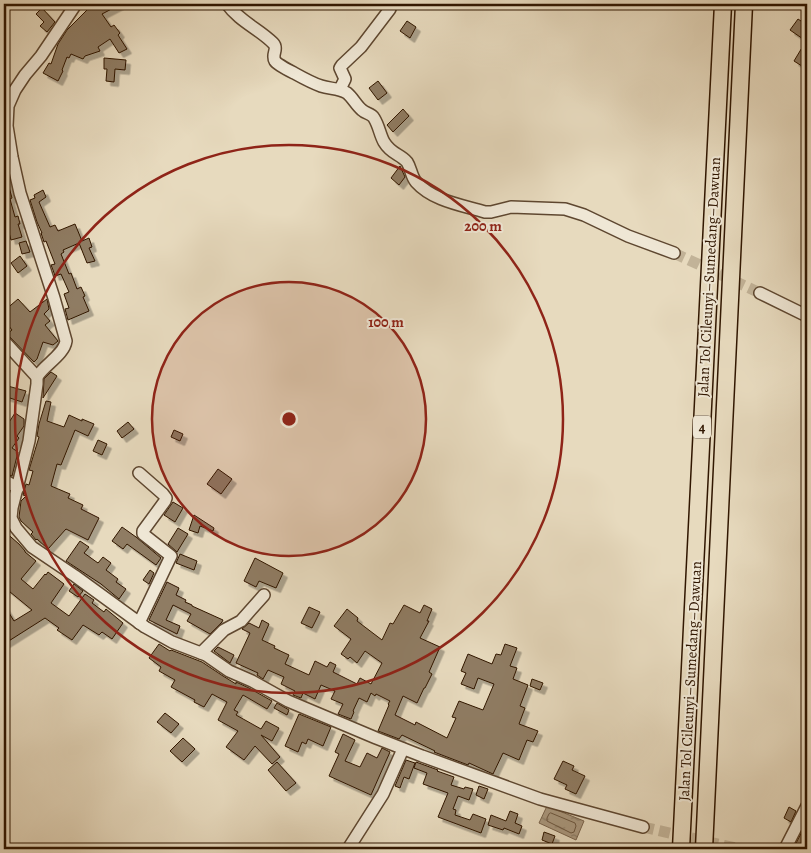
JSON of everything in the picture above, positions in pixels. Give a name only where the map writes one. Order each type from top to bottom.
[{"type":"highway","name":"Jalan Tol Cileunyi–Sumedang–Dawuan","points":[[681,849],[723,4]]},
{"type":"highway","name":"Jalan Tol Cileunyi–Sumedang–Dawuan","points":[[704,849],[744,4]]},
{"type":"street","points":[[37,377],[62,350],[66,341],[20,193],[7,126],[8,106],[15,90],[25,75],[41,56],[76,4]]},
{"type":"street","points":[[227,4],[236,14],[276,46],[274,58],[276,62],[320,86],[346,92],[362,111],[373,116],[384,143],[408,164],[411,175],[416,182],[441,200],[485,212],[511,207],[565,209],[584,215],[628,236],[674,252]]},
{"type":"street","points":[[340,90],[345,79],[340,68],[361,47],[390,10]]},
{"type":"street","points":[[760,293],[801,313]]},
{"type":"street","points":[[4,341],[37,377],[29,442],[11,518],[16,528],[32,547],[145,627],[172,642],[201,653],[229,671],[252,681],[288,701],[403,749],[540,799],[643,827]]},
{"type":"street","points":[[139,473],[166,498],[143,531],[143,534],[171,556],[139,623]]},
{"type":"street","points":[[4,480],[18,488]]},
{"type":"street","points":[[201,653],[227,628],[240,621],[264,594]]},
{"type":"street","points":[[348,849],[383,794],[403,749]]},
{"type":"street","points":[[785,849],[807,806]]},
{"type":"water","points":[[547,806],[584,821],[576,840],[539,823]]},
{"type":"building","points":[[93,4],[121,4],[102,14],[111,27],[114,25],[120,33],[118,35],[127,49],[119,53],[110,39],[98,47],[100,51],[85,56],[83,59],[71,54],[69,58],[67,57],[58,81],[43,73],[49,63],[51,64],[58,44],[67,30]]},
{"type":"building","points":[[42,8],[55,22],[47,32],[40,26],[44,22],[36,14]]},
{"type":"building","points":[[798,19],[807,25],[807,63],[805,68],[794,61],[806,41],[790,30]]},
{"type":"building","points":[[407,21],[416,27],[410,38],[400,31]]},
{"type":"building","points":[[104,58],[126,60],[125,70],[115,69],[114,82],[106,81],[107,69],[104,69]]},
{"type":"building","points":[[378,81],[387,93],[378,100],[369,88]]},
{"type":"building","points":[[403,109],[409,116],[393,132],[387,125]]},
{"type":"building","points":[[400,166],[405,177],[399,185],[391,178]]},
{"type":"building","points":[[6,176],[12,198],[10,199],[15,217],[18,216],[22,237],[11,240],[4,214],[4,177]]},
{"type":"building","points":[[43,190],[46,197],[39,202],[50,227],[55,225],[58,231],[75,224],[82,241],[89,238],[92,247],[89,248],[95,261],[87,263],[79,243],[63,250],[64,252],[61,254],[77,289],[81,287],[89,311],[68,320],[65,309],[69,308],[64,294],[69,292],[61,274],[55,276],[51,265],[55,264],[46,241],[44,242],[30,200],[35,198],[34,195]]},
{"type":"building","points":[[26,241],[30,252],[22,254],[19,243]]},
{"type":"building","points":[[20,256],[27,266],[18,273],[11,263]]},
{"type":"building","points":[[18,299],[30,312],[47,299],[49,309],[44,314],[50,321],[45,325],[58,341],[53,345],[43,342],[37,359],[34,362],[7,334],[12,330],[4,320],[4,311]]},
{"type":"building","points":[[51,372],[57,376],[43,398],[44,379]]},
{"type":"building","points":[[4,385],[26,391],[22,402],[4,396]]},
{"type":"building","points":[[46,401],[51,402],[47,421],[64,427],[69,415],[94,424],[88,436],[75,430],[61,465],[57,464],[51,486],[70,494],[68,498],[83,505],[81,509],[99,518],[88,540],[66,529],[48,549],[36,540],[31,534],[33,532],[19,517],[21,501],[26,496],[23,495],[26,484],[29,485],[33,471],[29,470],[39,437],[37,436],[39,424]]},
{"type":"building","points":[[15,413],[24,419],[24,426],[12,448],[18,452],[12,476],[4,473],[4,430]]},
{"type":"building","points":[[128,422],[134,429],[122,438],[117,431]]},
{"type":"building","points":[[174,430],[183,434],[180,441],[171,437]]},
{"type":"building","points":[[98,440],[107,444],[102,455],[93,451]]},
{"type":"building","points":[[218,469],[232,479],[221,494],[207,484]]},
{"type":"building","points":[[173,502],[183,508],[175,522],[164,515]]},
{"type":"building","points":[[194,515],[214,528],[213,531],[200,526],[198,533],[189,530]]},
{"type":"building","points":[[122,527],[161,558],[156,565],[127,544],[123,549],[112,541]]},
{"type":"building","points":[[178,528],[188,534],[177,552],[168,544]]},
{"type":"building","points":[[4,531],[36,561],[21,579],[33,589],[48,572],[64,584],[51,603],[69,616],[85,594],[94,600],[92,603],[104,612],[106,609],[123,623],[112,639],[102,632],[99,635],[83,625],[72,640],[57,630],[59,628],[45,618],[4,644],[4,605],[14,621],[32,610],[4,587]]},
{"type":"building","points":[[80,541],[89,547],[84,553],[98,563],[103,557],[111,563],[106,570],[118,579],[116,582],[126,589],[119,599],[101,584],[66,561]]},
{"type":"building","points":[[180,554],[197,561],[194,570],[176,563]]},
{"type":"building","points":[[255,558],[283,573],[276,588],[259,581],[256,587],[244,581]]},
{"type":"building","points":[[150,570],[154,573],[149,584],[143,580]]},
{"type":"building","points":[[167,582],[179,588],[176,595],[186,600],[185,602],[223,620],[222,622],[210,634],[187,621],[191,614],[173,605],[166,620],[180,626],[177,634],[149,620]]},
{"type":"building","points":[[74,584],[83,591],[78,597],[69,591]]},
{"type":"building","points":[[404,605],[420,613],[424,605],[432,609],[427,621],[429,621],[420,638],[440,647],[429,672],[432,674],[417,703],[403,696],[395,715],[415,725],[416,722],[447,738],[456,718],[452,717],[459,701],[483,710],[494,684],[478,678],[474,689],[461,684],[466,673],[461,671],[468,654],[492,664],[496,654],[501,655],[505,644],[517,648],[510,666],[517,668],[513,679],[528,685],[520,706],[525,708],[519,724],[538,731],[533,742],[527,740],[519,760],[503,753],[493,774],[469,763],[468,765],[434,752],[402,735],[399,739],[378,731],[390,701],[376,694],[375,696],[371,693],[367,702],[359,698],[351,719],[338,714],[343,704],[331,699],[335,691],[321,685],[315,699],[303,693],[301,698],[293,695],[295,691],[281,684],[284,677],[268,670],[263,679],[257,675],[258,673],[236,663],[250,633],[242,629],[249,623],[259,628],[262,620],[269,624],[262,640],[289,655],[285,664],[309,675],[315,661],[327,667],[330,662],[336,665],[333,672],[357,684],[360,678],[371,684],[382,663],[365,651],[357,663],[350,657],[348,659],[341,654],[351,639],[334,626],[347,609],[358,618],[357,621],[382,640],[390,623],[393,624]]},
{"type":"building","points":[[309,607],[320,612],[312,628],[301,623]]},
{"type":"building","points":[[159,644],[170,651],[202,662],[236,684],[236,682],[272,701],[267,709],[243,695],[234,710],[238,712],[236,715],[261,729],[266,721],[279,728],[272,741],[261,735],[280,757],[272,764],[255,746],[244,760],[226,747],[238,731],[218,720],[227,702],[212,694],[204,707],[171,687],[175,680],[159,671],[161,667],[149,658]]},
{"type":"building","points":[[218,647],[234,655],[230,663],[214,651]]},
{"type":"building","points":[[532,679],[543,683],[540,690],[530,686]]},
{"type":"building","points":[[277,703],[289,710],[287,715],[274,708]]},
{"type":"building","points":[[165,713],[179,724],[171,733],[157,722]]},
{"type":"building","points":[[299,714],[331,727],[323,746],[308,739],[306,744],[302,742],[298,752],[285,746]]},
{"type":"building","points":[[343,734],[355,740],[345,761],[360,767],[367,753],[377,758],[382,748],[390,752],[371,795],[329,776],[339,754],[335,752]]},
{"type":"building","points":[[183,738],[195,749],[182,762],[170,751]]},
{"type":"building","points":[[406,760],[415,763],[409,779],[404,777],[400,788],[395,786]]},
{"type":"building","points":[[563,761],[574,766],[572,770],[585,776],[576,794],[565,789],[567,785],[554,779]]},
{"type":"building","points":[[277,762],[296,783],[286,791],[268,770]]},
{"type":"building","points":[[416,762],[454,777],[451,785],[464,789],[465,787],[473,789],[469,800],[458,796],[453,809],[456,810],[455,815],[470,820],[473,814],[486,819],[481,833],[438,817],[448,793],[423,784],[427,773],[414,768]]},
{"type":"building","points":[[479,786],[488,789],[484,799],[476,795]]},
{"type":"building","points":[[789,807],[796,811],[791,822],[784,818]]},
{"type":"building","points":[[510,811],[518,814],[515,823],[522,826],[519,834],[504,828],[503,830],[488,825],[491,815],[506,821]]},
{"type":"building","points":[[807,822],[807,849],[793,849]]},
{"type":"building","points":[[544,832],[555,836],[552,844],[542,840]]},
{"type":"tunnel","points":[[674,253],[760,293]]},
{"type":"tunnel","points":[[643,827],[740,849]]}]
